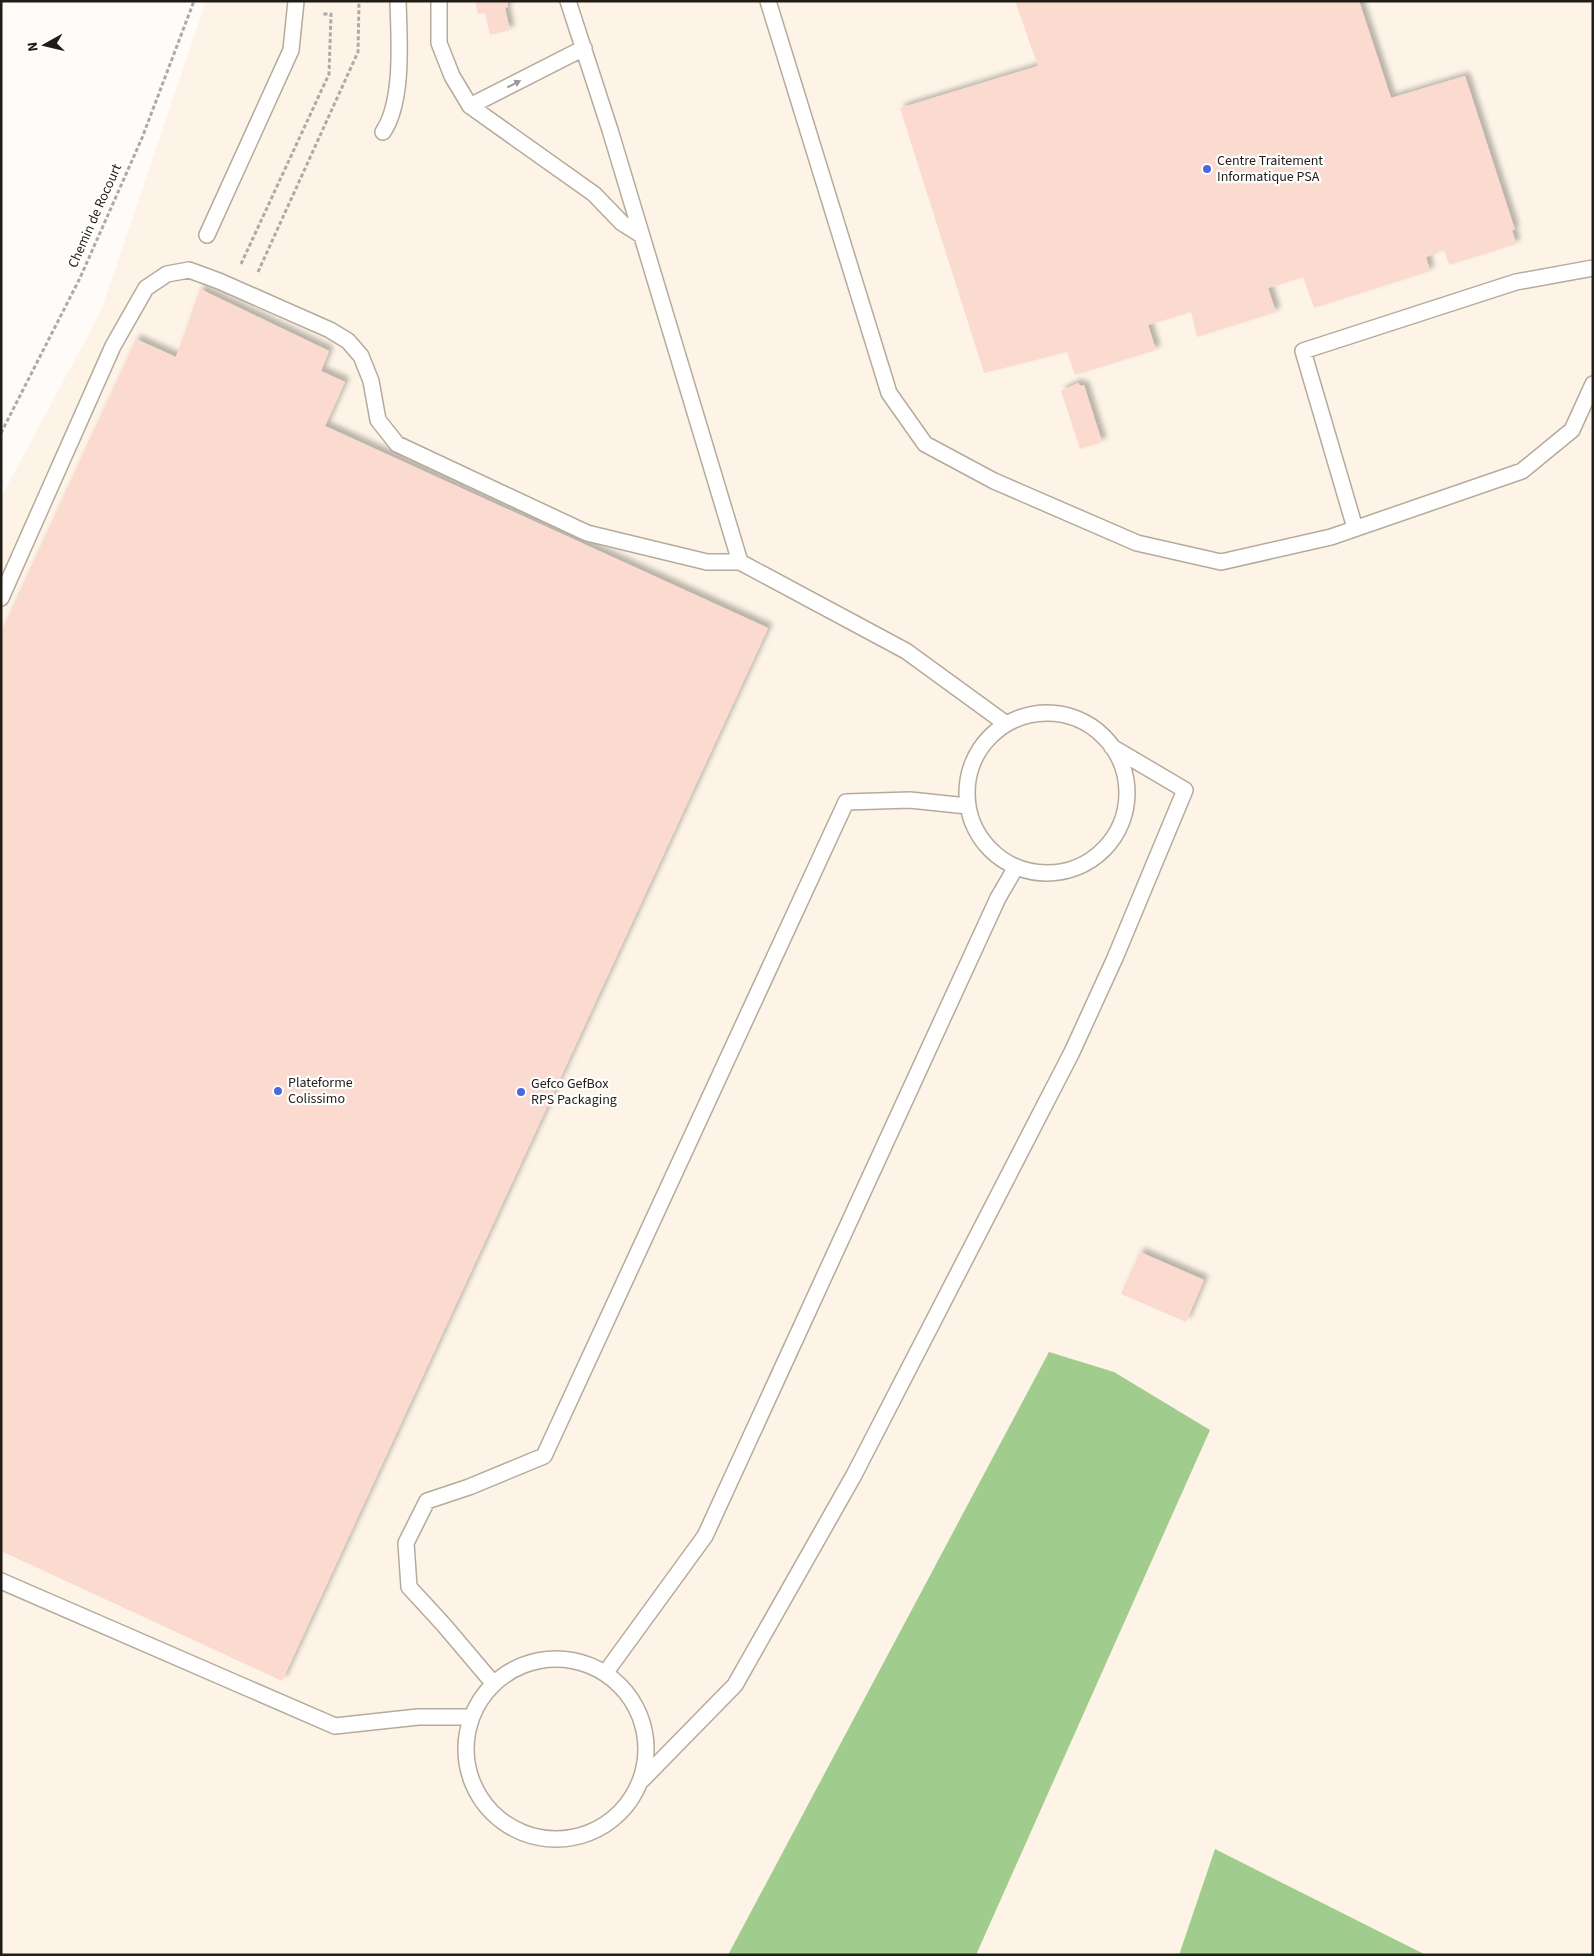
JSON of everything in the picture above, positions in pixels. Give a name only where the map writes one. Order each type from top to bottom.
[{"type":"lane","points":[[383,132],[389,122],[400,71],[398,1]]},
{"type":"lane","points":[[439,1],[439,43],[452,76],[470,106],[594,194],[622,223],[641,235]]},
{"type":"lane","points":[[568,1],[610,130],[740,562]]},
{"type":"lane","points":[[768,1],[889,393],[925,444],[994,481],[1138,543],[1221,562],[1331,536],[1522,471],[1572,430],[1593,384]]},
{"type":"lane","points":[[207,235],[291,50],[296,7]]},
{"type":"lane","points":[[470,106],[584,48]]},
{"type":"lane","points":[[1355,528],[1303,350],[1516,282],[1593,268]]},
{"type":"lane","points":[[1,598],[113,346],[146,288],[167,274],[189,270],[219,281],[330,330],[348,341],[361,356],[371,381],[378,420],[397,444],[587,533],[707,562],[740,562],[906,651],[1005,723]]},
{"type":"lane","points":[[642,1780],[647,1740],[634,1702],[606,1672],[568,1658],[527,1662],[493,1683],[471,1718],[466,1758],[478,1797],[507,1826],[545,1840],[585,1835],[620,1814],[642,1780],[735,1685],[854,1475],[1072,1052],[1115,958],[1185,790],[1112,747],[1091,726],[1064,714],[1034,713],[1005,723],[982,745],[968,774],[967,806],[976,831],[993,853],[1016,867],[1045,873],[1074,869],[1099,854],[1117,831],[1126,803],[1124,773],[1112,747]]},
{"type":"lane","points":[[493,1683],[409,1587],[406,1543],[427,1501],[469,1487],[544,1456],[846,802],[910,800],[967,806]]},
{"type":"lane","points":[[606,1672],[705,1536],[998,898],[1016,867]]},
{"type":"lane","points":[[1,1580],[335,1726],[418,1717],[471,1718]]},
{"type":"path","name":"Chemin de Rocourt","points":[[1,433],[80,278],[142,138],[194,1]]},
{"type":"path","points":[[248,294],[358,52],[359,1]]},
{"type":"path","points":[[219,281],[226,263],[240,268],[329,74],[331,14],[296,7]]},
{"type":"shaded area","points":[[206,1],[1593,1],[1593,1955],[1,1955],[1,497],[101,311]]},
{"type":"shaded area","points":[[1049,1352],[1114,1372],[1210,1430],[976,1955],[728,1955]]},
{"type":"shaded area","points":[[1215,1849],[1426,1955],[1179,1955]]},
{"type":"building","points":[[475,1],[507,1],[508,7],[505,8],[510,30],[490,35],[485,13],[478,14]]},
{"type":"building","name":"Centre Traitement Informatique PSA","points":[[1015,1],[1359,1],[1391,98],[1465,76],[1515,230],[1512,230],[1516,244],[1449,265],[1444,250],[1426,257],[1430,271],[1314,308],[1303,277],[1268,288],[1276,312],[1197,337],[1191,312],[1148,325],[1156,350],[1075,375],[1067,352],[984,373],[900,108],[1038,66]]},
{"type":"building","name":"Plateforme Colissimo","points":[[200,289],[329,351],[321,371],[345,382],[325,426],[768,628],[282,1681],[1,1551],[1,632],[136,339],[176,357]]},
{"type":"building","points":[[1078,383],[1080,386],[1084,385],[1102,442],[1080,449],[1061,391]]},
{"type":"building","points":[[1140,1252],[1204,1280],[1186,1322],[1121,1294]]},
{"type":"place","name":"Centre Traitement Informatique PSA","points":[[1207,169]]},
{"type":"place","name":"Plateforme Colissimo","points":[[278,1091]]},
{"type":"place","name":"Gefco GefBox RPS Packaging","points":[[521,1092]]}]
